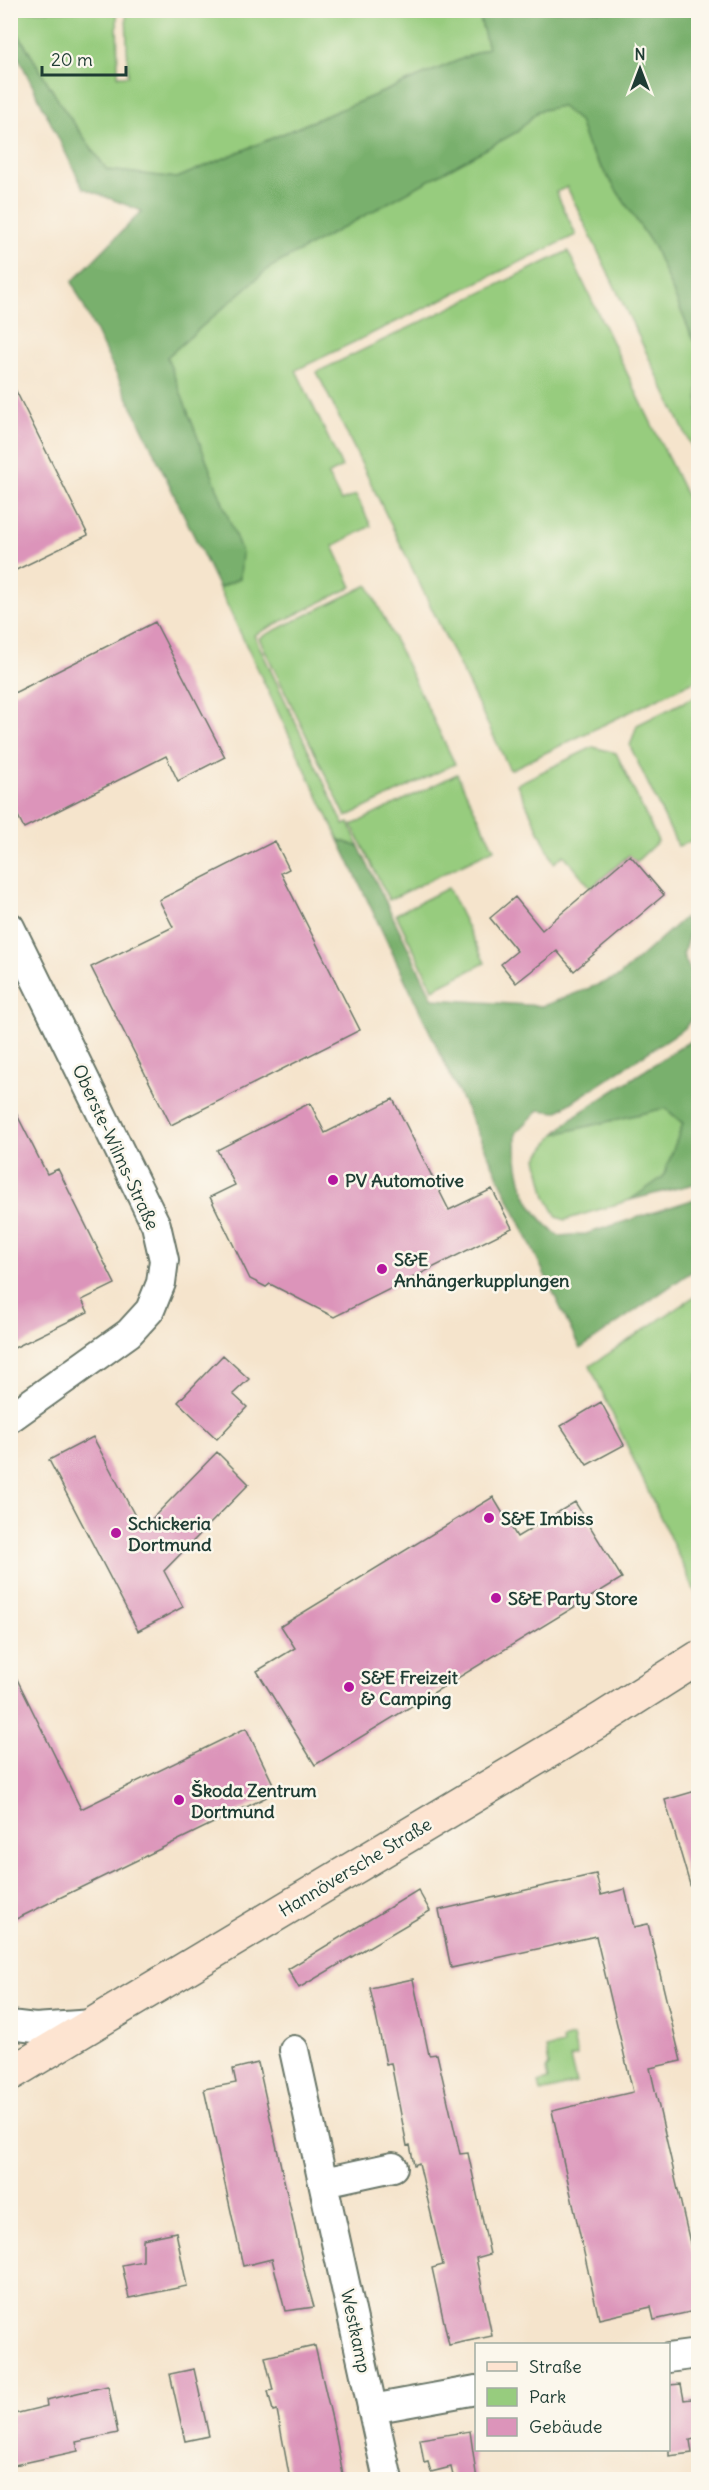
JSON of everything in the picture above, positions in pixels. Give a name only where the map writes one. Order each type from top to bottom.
[{"type":"main road","name":"Hannöversche Straße","points":[[10,2074],[602,1719],[699,1658]]},
{"type":"street","name":"Oberste-Wilms-Straße","points":[[10,927],[156,1225],[164,1260],[162,1283],[150,1310],[129,1333],[10,1418]]},
{"type":"street","points":[[10,2025],[35,2028],[95,2024]]},
{"type":"street","name":"Westkamp","points":[[294,2050],[388,2480]]},
{"type":"street","points":[[324,2182],[393,2167]]},
{"type":"street","points":[[670,2358],[699,2354]]},
{"type":"street","points":[[372,2409],[475,2390]]},
{"type":"green space","points":[[11,10],[14,11],[14,27],[63,108],[107,170],[177,178],[488,48],[478,11],[698,11],[698,351],[654,247],[588,147],[579,121],[561,106],[538,111],[517,132],[269,268],[167,357],[242,553],[240,578],[219,588],[72,282],[142,211],[83,188],[11,42]]},
{"type":"green space","points":[[14,11],[117,11],[118,76],[128,76],[126,11],[478,11],[488,48],[177,178],[107,170],[63,108],[14,27]]},
{"type":"green space","points":[[561,106],[579,121],[588,147],[654,247],[698,351],[698,460],[567,187],[556,192],[576,235],[296,370],[342,467],[328,475],[341,501],[356,495],[371,526],[333,546],[352,587],[254,635],[344,825],[349,823],[359,847],[339,840],[219,588],[240,578],[167,357],[269,268],[517,132],[538,111]]},
{"type":"green space","points":[[568,251],[698,520],[698,679],[510,770],[317,372]]},
{"type":"green space","points":[[368,585],[455,764],[346,817],[259,638]]},
{"type":"green space","points":[[698,695],[698,832],[690,842],[678,846],[630,746],[637,725]]},
{"type":"green space","points":[[593,747],[616,753],[658,841],[636,862],[629,855],[591,888],[564,855],[554,863],[517,784]]},
{"type":"green space","points":[[457,774],[494,849],[389,900],[352,825]]},
{"type":"green space","points":[[339,840],[359,847],[433,999],[543,1006],[618,977],[684,918],[690,930],[683,955],[696,984],[698,1000],[685,1028],[557,1112],[539,1110],[516,1133],[518,1164],[524,1191],[538,1215],[559,1236],[586,1234],[698,1198],[698,1267],[580,1349]]},
{"type":"green space","points":[[448,888],[485,963],[433,989],[396,914]]},
{"type":"green space","points":[[698,1036],[698,1183],[630,1200],[663,1177],[683,1123],[665,1108],[555,1134],[576,1115]]},
{"type":"green space","points":[[665,1108],[683,1124],[663,1177],[630,1200],[565,1220],[557,1217],[546,1197],[537,1158],[555,1134]]},
{"type":"green space","points":[[698,1294],[698,1598],[590,1366]]},
{"type":"green space","points":[[573,2037],[577,2056],[570,2058],[576,2083],[541,2092],[539,2083],[548,2080],[546,2070],[549,2065],[546,2049],[563,2045],[562,2040]]},
{"type":"building","points":[[10,379],[88,535],[10,573]]},
{"type":"building","points":[[155,622],[225,757],[178,781],[166,756],[24,828],[10,800],[10,695]]},
{"type":"building","points":[[275,841],[289,869],[281,873],[360,1030],[171,1125],[91,967],[173,927],[159,900]]},
{"type":"building","points":[[630,855],[664,895],[574,971],[557,951],[516,983],[501,964],[517,951],[490,918],[515,897],[542,930]]},
{"type":"building","name":"PV Automotive","points":[[393,1099],[449,1210],[492,1189],[512,1228],[334,1317],[270,1284],[266,1287],[250,1279],[210,1197],[235,1185],[217,1150],[310,1103],[325,1133]]},
{"type":"building","points":[[10,1101],[47,1174],[58,1169],[115,1284],[82,1300],[88,1312],[10,1350]]},
{"type":"building","points":[[223,1355],[249,1379],[233,1394],[247,1407],[217,1439],[178,1402]]},
{"type":"building","points":[[601,1402],[624,1445],[587,1465],[561,1426]]},
{"type":"building","name":"Schickeria Dortmund","points":[[93,1437],[142,1529],[217,1452],[249,1484],[164,1571],[183,1607],[138,1631],[49,1460]]},
{"type":"building","points":[[493,1497],[517,1537],[575,1502],[622,1578],[315,1765],[257,1671],[295,1648],[281,1626]]},
{"type":"building","name":"Škoda Zentrum Dortmund","points":[[10,1665],[81,1809],[246,1728],[277,1792],[10,1922]]},
{"type":"building","points":[[699,1790],[699,1894],[693,1895],[665,1800]]},
{"type":"building","points":[[596,1874],[601,1895],[625,1889],[634,1927],[648,1924],[681,2061],[650,2068],[693,2256],[699,2255],[699,2310],[654,2320],[651,2307],[599,2319],[552,2111],[633,2092],[596,1936],[451,1968],[439,1910]]},
{"type":"building","points":[[418,1890],[430,1911],[299,1988],[288,1969]]},
{"type":"building","points":[[413,1979],[429,2055],[437,2054],[460,2154],[468,2153],[490,2254],[476,2258],[492,2336],[449,2345],[432,2268],[443,2265],[419,2163],[414,2165],[410,2145],[407,2146],[391,2063],[386,2064],[370,1988]]},
{"type":"building","points":[[258,2063],[314,2307],[285,2311],[272,2259],[243,2266],[204,2089],[236,2083],[233,2069]]},
{"type":"building","points":[[176,2232],[187,2286],[129,2298],[122,2265],[143,2261],[143,2239]]},
{"type":"building","points":[[315,2346],[344,2480],[290,2480],[277,2410],[273,2411],[268,2391],[273,2390],[265,2357]]},
{"type":"building","points":[[194,2369],[209,2436],[185,2441],[170,2374]]},
{"type":"building","points":[[681,2384],[684,2400],[699,2398],[699,2438],[690,2440],[692,2453],[669,2456],[670,2385]]},
{"type":"building","points":[[108,2386],[118,2433],[76,2442],[78,2451],[10,2466],[10,2415],[47,2406],[46,2400]]},
{"type":"building","points":[[470,2431],[477,2480],[454,2480],[451,2467],[431,2472],[428,2462],[424,2463],[420,2439]]},
{"type":"place","name":"PV Automotive","points":[[333,1180]]},
{"type":"place","name":"S&E Anhängerkupplungen","points":[[382,1269]]},
{"type":"place","name":"S&E Imbiss","points":[[489,1518]]},
{"type":"place","name":"Schickeria Dortmund","points":[[116,1533]]},
{"type":"place","name":"S&E Party Store","points":[[496,1598]]},
{"type":"place","name":"S&E Freizeit & Camping","points":[[349,1687]]},
{"type":"place","name":"Škoda Zentrum Dortmund","points":[[179,1800]]}]
